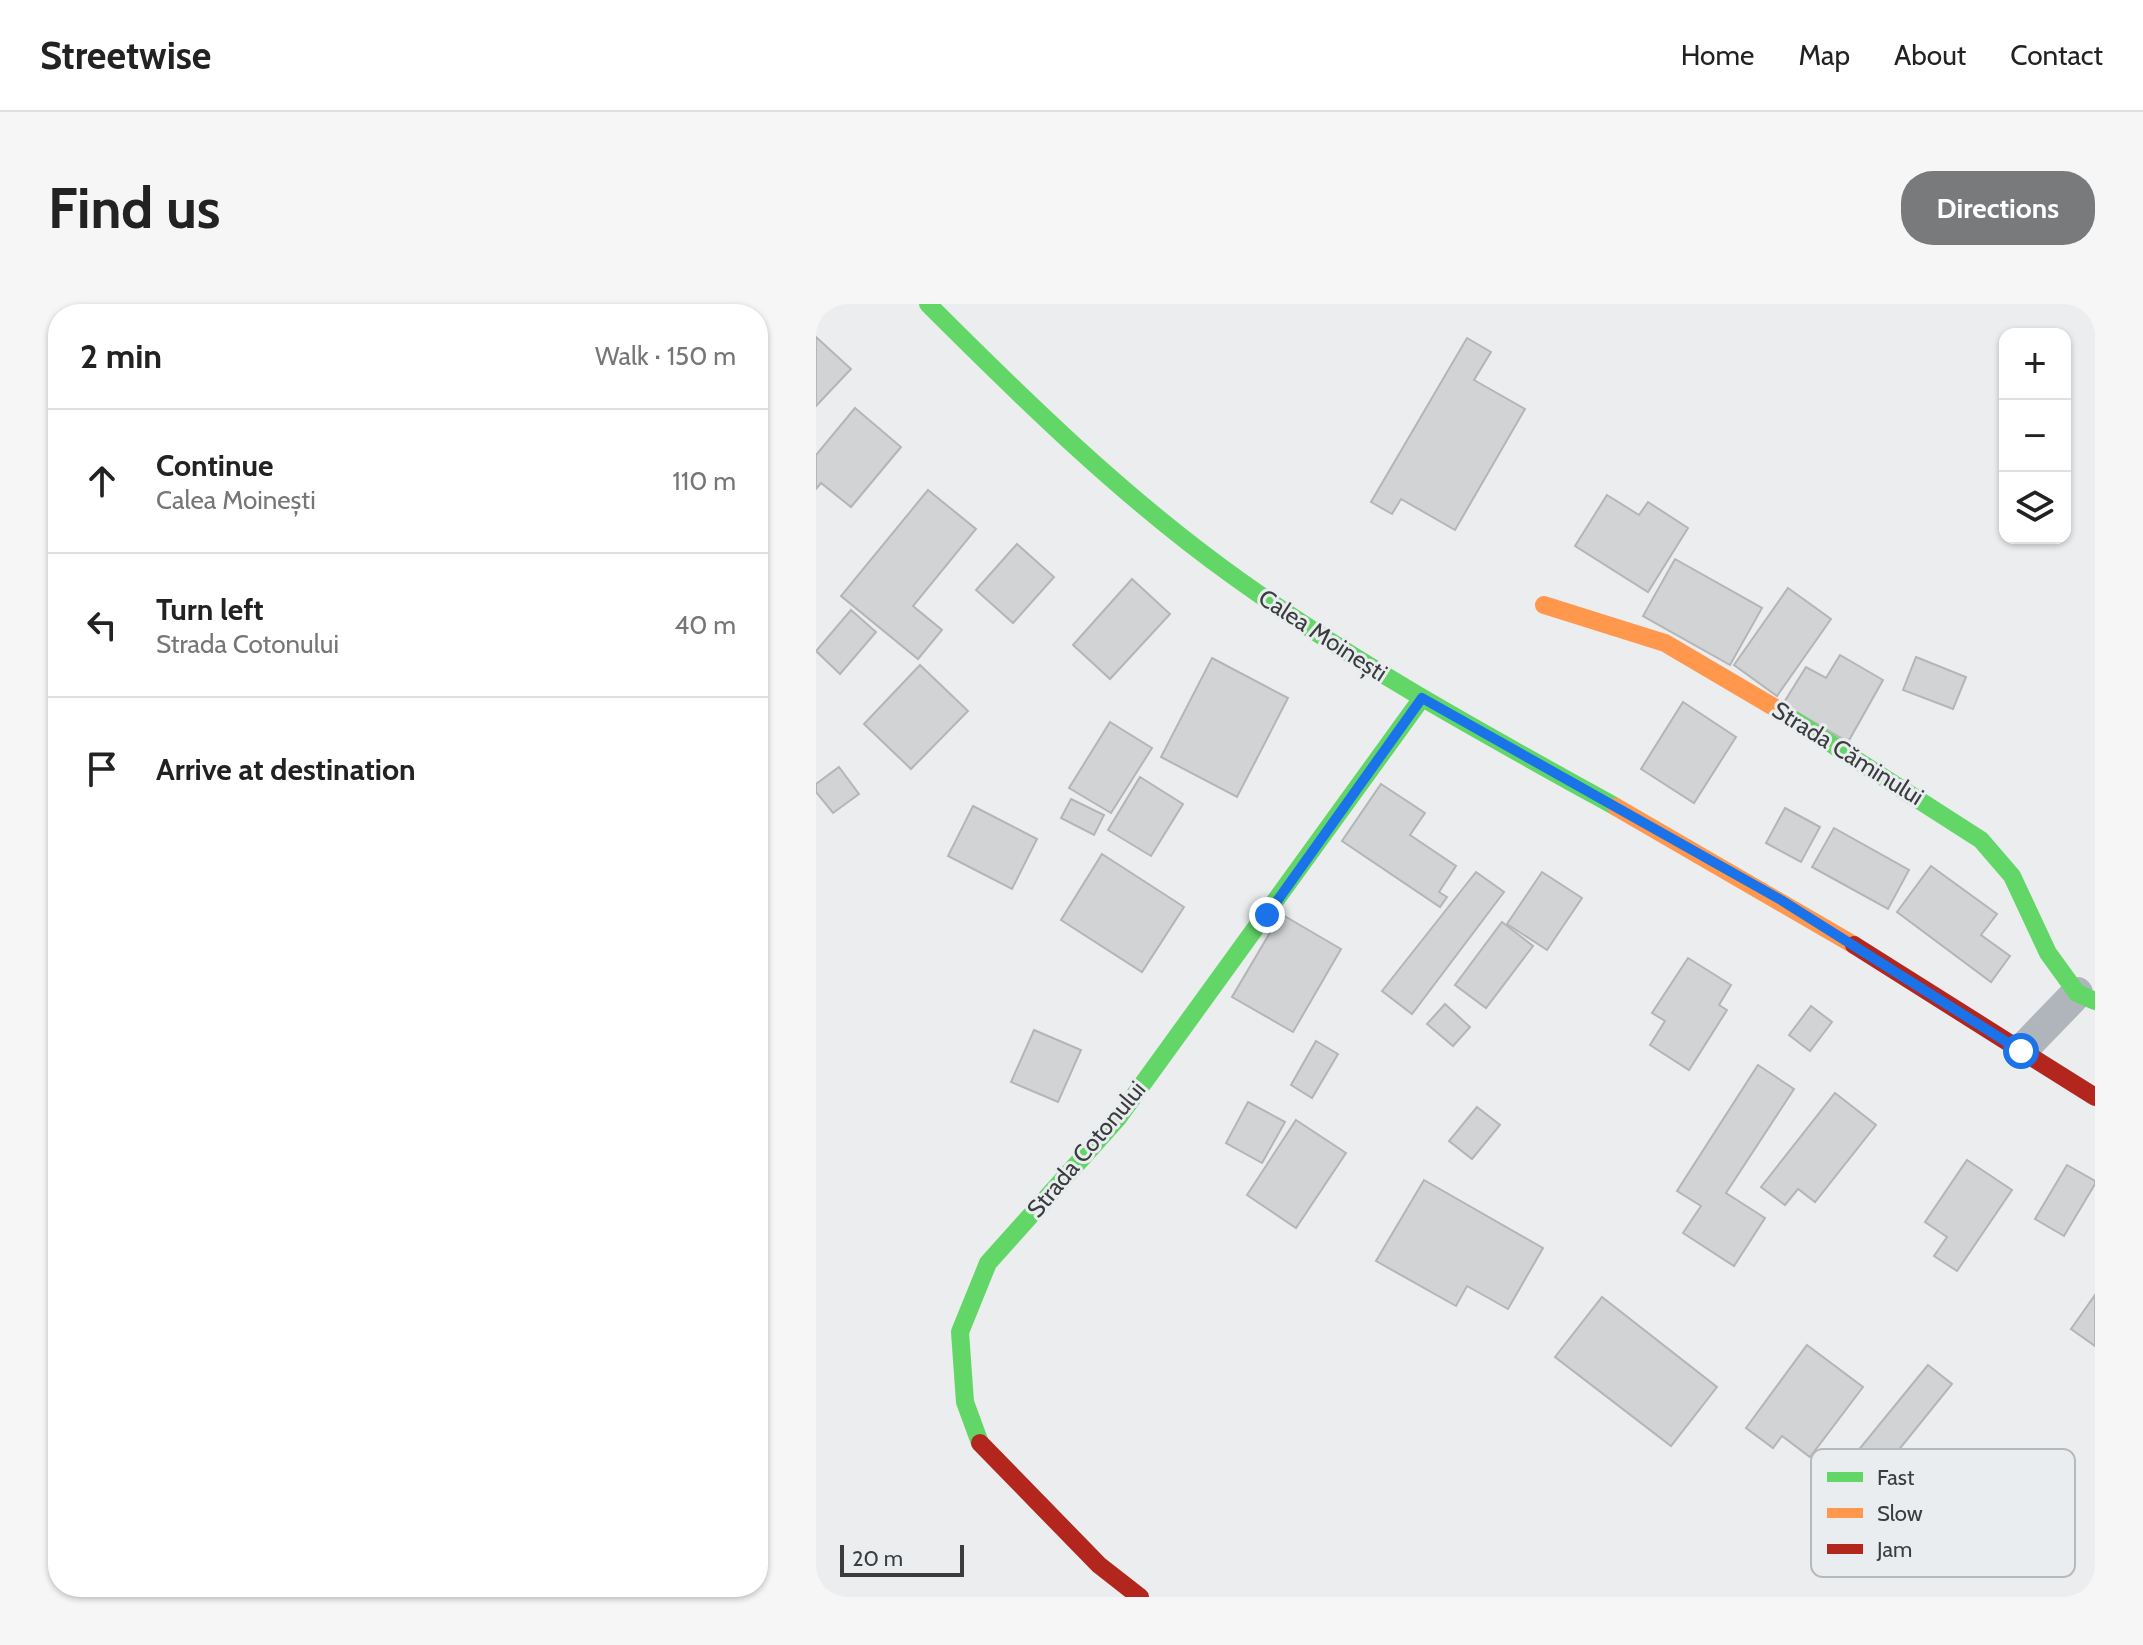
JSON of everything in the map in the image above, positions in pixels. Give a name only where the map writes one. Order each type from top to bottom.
[{"type":"street","name":"Calea Moinești","points":[[928,304],[1082,452],[1169,527],[1307,627],[1422,698],[1781,900],[2095,1097]]},
{"type":"street","name":"Strada Căminului","points":[[1544,605],[1665,643],[1934,806],[1981,840],[2012,876],[2048,953],[2086,997],[2021,1051]]},
{"type":"street","name":"Strada Cotonului","points":[[1140,1597],[1099,1565],[982,1449],[965,1402],[960,1332],[988,1263],[1118,1118],[1422,698]]},
{"type":"building","points":[[816,337],[851,369],[816,406]]},
{"type":"building","points":[[1467,338],[1491,352],[1474,380],[1525,409],[1455,530],[1401,499],[1392,514],[1371,502]]},
{"type":"building","points":[[855,408],[901,447],[851,507],[821,483],[816,489],[816,455]]},
{"type":"building","points":[[928,490],[976,529],[913,606],[942,630],[918,659],[841,596]]},
{"type":"building","points":[[1607,495],[1639,515],[1648,502],[1688,528],[1648,592],[1575,546]]},
{"type":"building","points":[[1017,544],[1054,577],[1013,623],[976,590]]},
{"type":"building","points":[[1675,559],[1762,608],[1730,665],[1643,616]]},
{"type":"building","points":[[1132,579],[1170,614],[1110,679],[1073,645]]},
{"type":"building","points":[[1788,588],[1831,619],[1777,696],[1734,665]]},
{"type":"building","points":[[851,610],[876,632],[840,674],[816,651]]},
{"type":"building","points":[[1840,655],[1883,680],[1848,742],[1783,704],[1806,667],[1826,678]]},
{"type":"building","points":[[1916,657],[1966,677],[1953,709],[1903,690]]},
{"type":"building","points":[[1212,658],[1288,698],[1237,797],[1161,757]]},
{"type":"building","points":[[920,665],[968,711],[911,769],[864,724]]},
{"type":"building","points":[[1683,702],[1736,737],[1694,803],[1641,769]]},
{"type":"building","points":[[1110,722],[1152,748],[1111,813],[1069,788]]},
{"type":"building","points":[[839,767],[859,794],[833,813],[816,792],[816,784]]},
{"type":"building","points":[[1140,777],[1183,804],[1151,856],[1108,830]]},
{"type":"building","points":[[1381,784],[1425,813],[1410,835],[1456,866],[1439,892],[1447,897],[1440,907],[1342,841]]},
{"type":"building","points":[[1071,799],[1104,815],[1094,835],[1061,818]]},
{"type":"building","points":[[973,806],[1037,839],[1012,889],[948,856]]},
{"type":"building","points":[[1785,808],[1820,827],[1801,862],[1766,843]]},
{"type":"building","points":[[1834,828],[1909,870],[1888,909],[1812,867]]},
{"type":"building","points":[[1102,854],[1184,907],[1142,972],[1061,920]]},
{"type":"building","points":[[1931,866],[1997,914],[1981,935],[2010,956],[1991,982],[1897,912]]},
{"type":"building","points":[[1476,872],[1504,892],[1412,1014],[1382,991]]},
{"type":"building","points":[[1542,872],[1582,898],[1547,950],[1507,924]]},
{"type":"building","points":[[1281,914],[1341,949],[1293,1032],[1232,997]]},
{"type":"building","points":[[1502,922],[1533,946],[1486,1008],[1455,985]]},
{"type":"building","points":[[1688,958],[1731,985],[1719,1005],[1727,1010],[1689,1070],[1650,1045],[1665,1021],[1652,1013]]},
{"type":"building","points":[[1445,1004],[1470,1027],[1453,1046],[1427,1024]]},
{"type":"building","points":[[1811,1006],[1832,1022],[1810,1051],[1789,1035]]},
{"type":"building","points":[[1034,1030],[1081,1050],[1058,1102],[1011,1082]]},
{"type":"building","points":[[1316,1041],[1338,1054],[1312,1098],[1291,1085]]},
{"type":"building","points":[[1758,1065],[1794,1089],[1726,1193],[1765,1218],[1734,1266],[1683,1233],[1701,1206],[1677,1191]]},
{"type":"building","points":[[1835,1093],[1876,1125],[1815,1202],[1798,1189],[1785,1205],[1761,1187]]},
{"type":"building","points":[[1248,1102],[1285,1122],[1262,1163],[1226,1143]]},
{"type":"building","points":[[1477,1107],[1500,1125],[1472,1159],[1449,1141]]},
{"type":"building","points":[[1296,1120],[1346,1153],[1296,1228],[1247,1195]]},
{"type":"building","points":[[1967,1160],[2012,1190],[1957,1271],[1934,1256],[1947,1237],[1925,1222]]},
{"type":"building","points":[[2067,1165],[2095,1181],[2095,1184],[2064,1236],[2035,1219]]},
{"type":"building","points":[[1424,1180],[1543,1248],[1508,1309],[1467,1286],[1456,1306],[1376,1261]]},
{"type":"building","points":[[2095,1295],[2095,1346],[2071,1329]]},
{"type":"building","points":[[1602,1297],[1717,1387],[1671,1446],[1555,1357]]},
{"type":"building","points":[[1807,1345],[1863,1387],[1816,1449],[1811,1449],[1810,1457],[1782,1436],[1773,1448],[1746,1428]]},
{"type":"building","points":[[1928,1365],[1952,1384],[1900,1449],[1859,1449]]},
{"type":"traffic: fast","points":[[928,304],[1115,482],[1236,578],[1375,669],[1616,807]]},
{"type":"traffic: fast","points":[[980,1443],[965,1402],[960,1332],[988,1263],[1118,1118],[1422,698]]},
{"type":"traffic: fast","points":[[1777,709],[1981,840],[2012,876],[2048,953],[2077,993],[2095,1001]]},
{"type":"traffic: slow","points":[[1544,605],[1665,643],[1777,709]]},
{"type":"traffic: slow","points":[[1616,807],[1854,945]]},
{"type":"traffic: jam","points":[[1854,945],[2095,1097]]},
{"type":"traffic: jam","points":[[980,1443],[1099,1565],[1140,1597]]},
{"type":"route","points":[[1267,915],[1422,698],[1781,900],[2021,1051]]}]
